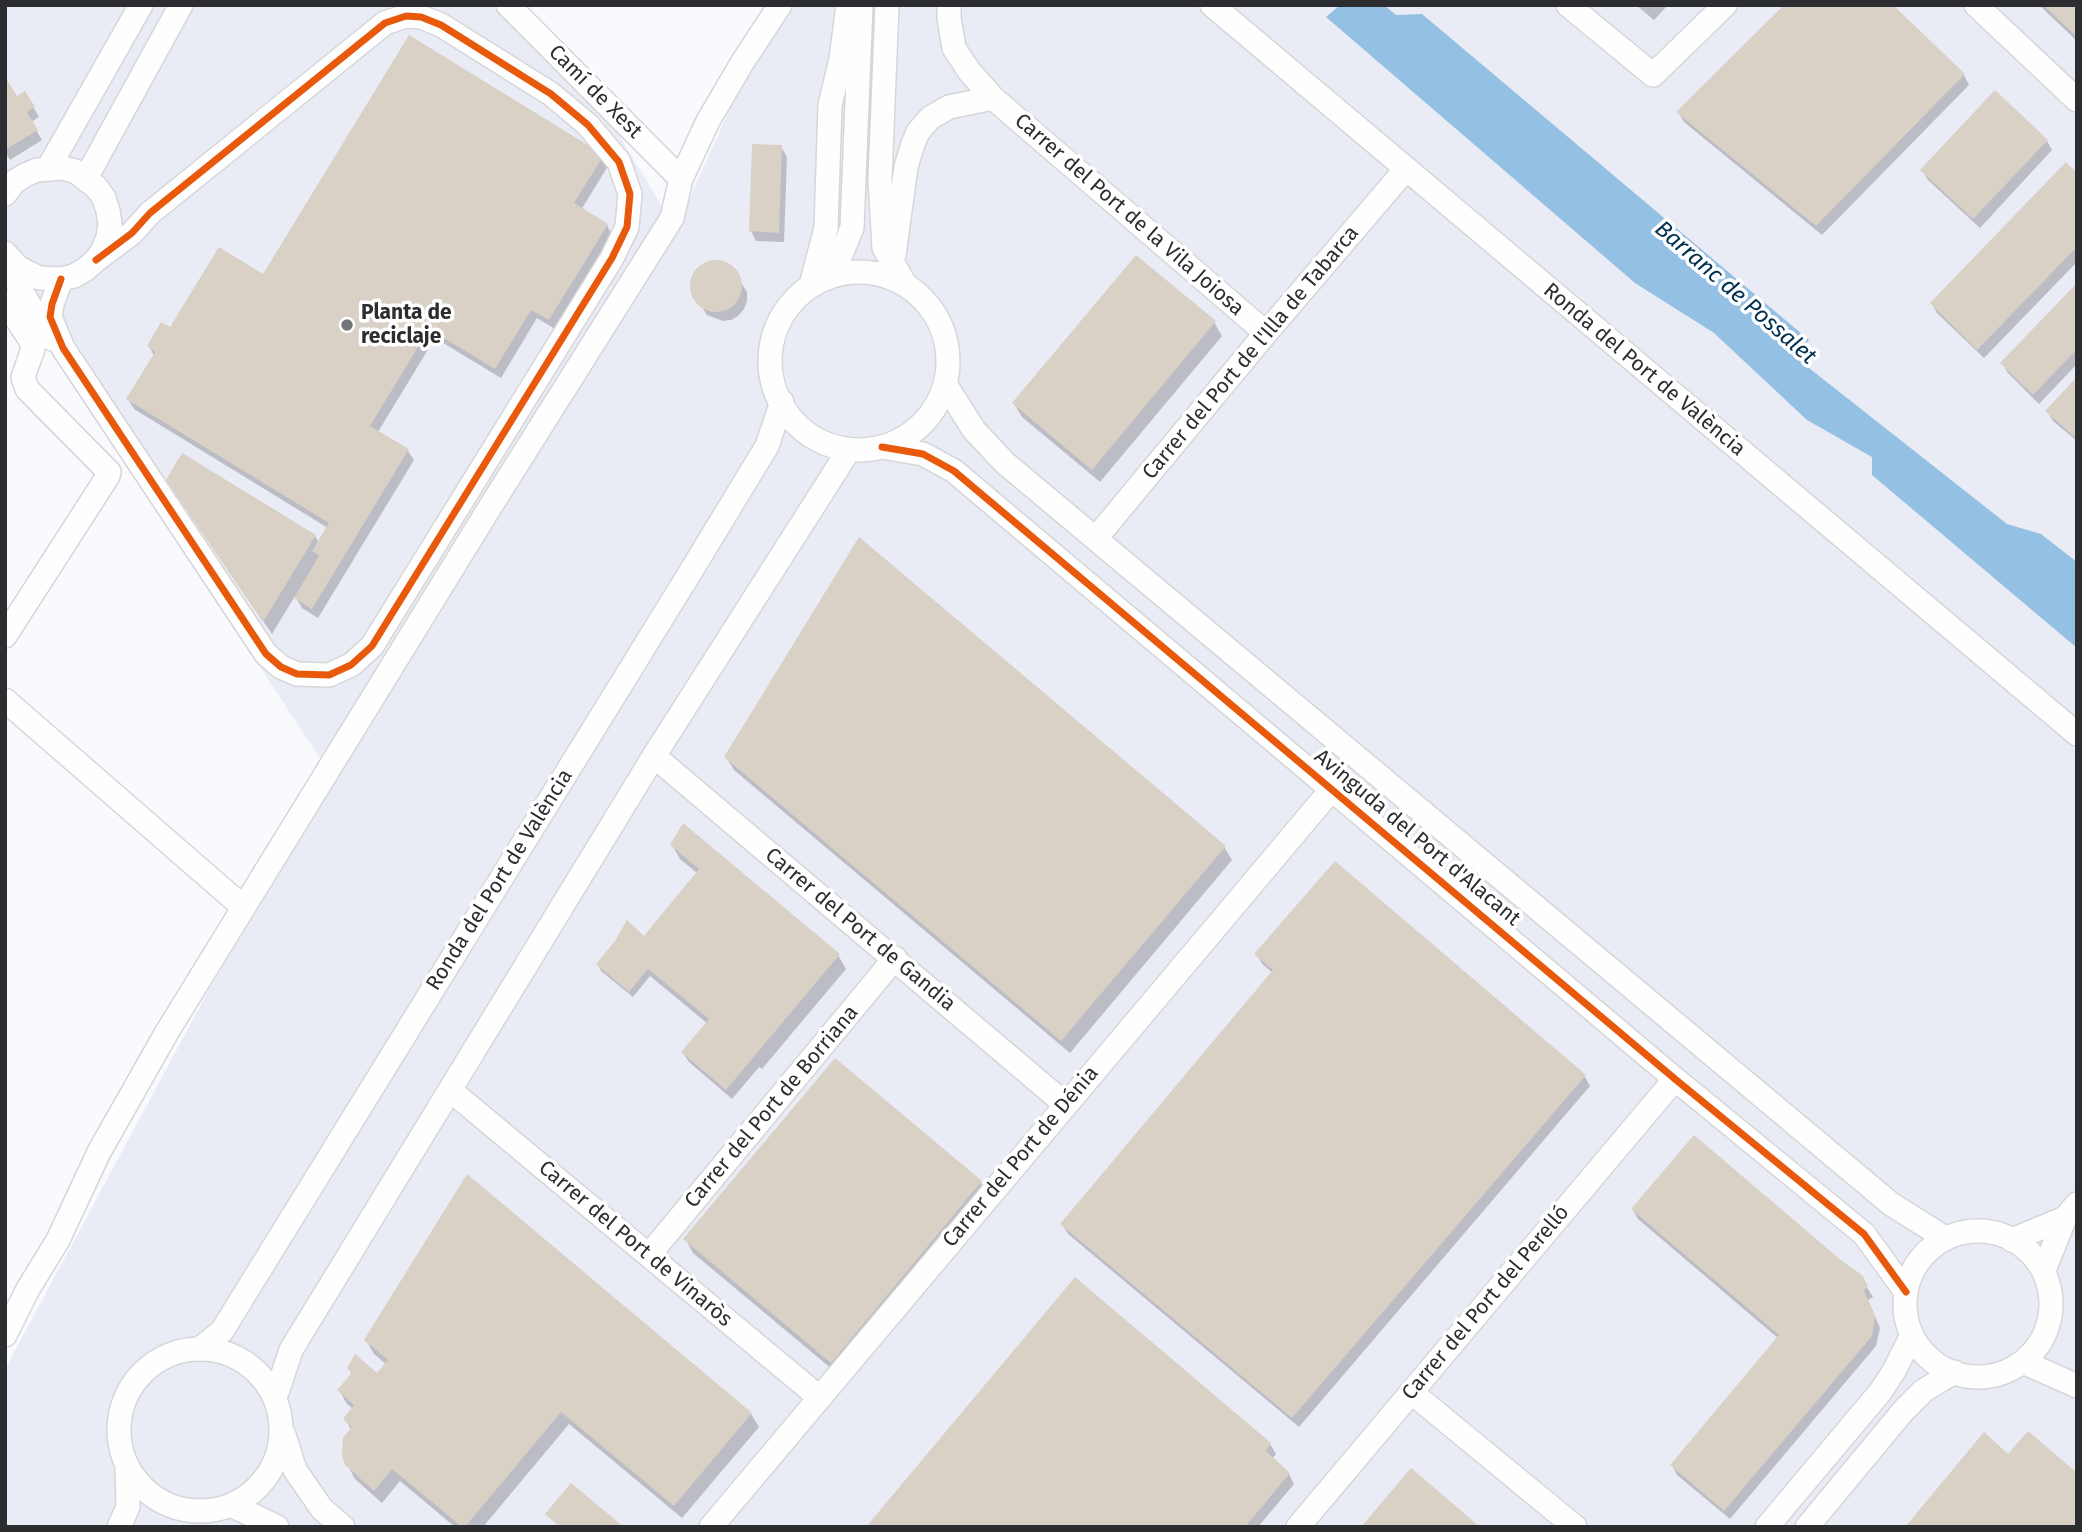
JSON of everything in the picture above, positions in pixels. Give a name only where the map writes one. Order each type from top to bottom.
[{"type":"street","points":[[49,167],[141,5]]},
{"type":"street","points":[[86,178],[181,5]]},
{"type":"street","name":"Camí de Xest","points":[[508,5],[681,180]]},
{"type":"street","points":[[5,1335],[58,1240],[99,1152],[167,1032],[472,536],[672,218],[681,180],[708,121],[780,5]]},
{"type":"street","points":[[819,281],[826,228],[830,104],[841,60],[848,5]]},
{"type":"street","points":[[819,281],[838,274],[860,271],[878,274],[905,284],[923,299],[945,336],[948,372],[939,402],[928,418],[899,441],[882,447],[849,450],[814,438],[787,414],[771,380],[770,348],[775,329],[790,302],[837,264],[852,228],[862,5]]},
{"type":"street","points":[[887,5],[880,180],[884,248],[905,284]]},
{"type":"street","name":"Carrer del Port de la Vila Joiosa","points":[[949,5],[954,48],[969,71],[993,98],[1266,332]]},
{"type":"street","name":"Ronda del Port de València","points":[[1212,5],[2077,734]]},
{"type":"street","points":[[1568,5],[1653,75],[1725,5]]},
{"type":"street","points":[[1976,5],[2077,100]]},
{"type":"street","points":[[8,256],[28,274],[39,278],[61,279],[86,270],[132,233],[150,213],[385,23],[406,16],[421,17],[441,25],[551,94],[588,125],[619,162],[630,194],[627,227],[612,258],[372,646],[351,664],[328,675],[297,674],[281,667],[266,654],[63,348],[50,317],[61,279]]},
{"type":"street","points":[[892,262],[906,167],[918,132],[930,118],[949,107],[993,98]]},
{"type":"street","points":[[5,193],[14,182],[25,175],[49,167],[62,168],[75,171],[86,178],[104,198],[120,209],[134,214],[150,213]]},
{"type":"street","name":"Carrer del Port de l'Illa de Tabarca","points":[[1096,538],[1266,332],[1406,169]]},
{"type":"street","points":[[96,260],[103,250],[110,224],[104,198]]},
{"type":"street","points":[[8,256],[19,287],[47,335],[63,348]]},
{"type":"street","points":[[5,301],[31,341],[33,349],[23,377],[27,389],[109,472],[5,636]]},
{"type":"street","name":"Avinguda del Port d'Alacant","points":[[945,384],[974,430],[1005,463],[1891,1204],[1945,1238]]},
{"type":"street","name":"Ronda del Port de València","points":[[201,1348],[222,1331],[767,446],[782,402]]},
{"type":"street","name":"Avinguda del Port d'Alacant","points":[[882,447],[923,454],[954,471],[1675,1079],[1864,1234],[1906,1292]]},
{"type":"street","points":[[275,1398],[290,1350],[654,756],[849,450]]},
{"type":"street","points":[[5,700],[243,907]]},
{"type":"street","name":"Carrer del Port de Gandia","points":[[654,756],[1065,1104]]},
{"type":"street","name":"Carrer del Port de Dénia","points":[[711,1527],[1332,789]]},
{"type":"street","name":"Carrer del Port de Borriana","points":[[649,1255],[895,958]]},
{"type":"street","name":"Carrer del Port del Perelló","points":[[1298,1527],[1675,1079]]},
{"type":"street","name":"Carrer del Port de Vinaròs","points":[[450,1090],[820,1398]]},
{"type":"street","points":[[2011,1240],[2071,1211]]},
{"type":"street","points":[[2044,1270],[2071,1211]]},
{"type":"street","points":[[1961,1231],[1994,1231],[2011,1240],[2024,1245],[2044,1270],[2053,1304],[2048,1330],[2034,1352],[2010,1371],[1986,1377],[1969,1377],[1944,1369],[1927,1356],[1912,1335],[1904,1303],[1908,1279],[1930,1247],[1961,1231]]},
{"type":"street","points":[[1767,1527],[1881,1391],[1912,1335]]},
{"type":"street","points":[[282,1429],[277,1460],[257,1490],[233,1506],[187,1519],[146,1492],[128,1469],[119,1447],[117,1428],[127,1392],[147,1367],[169,1354],[201,1348],[228,1353],[257,1371],[267,1382],[275,1398],[295,1470],[322,1509],[343,1527]]},
{"type":"street","points":[[2023,1362],[2077,1386]]},
{"type":"street","points":[[1807,1527],[1904,1410],[1923,1391],[1954,1372]]},
{"type":"street","points":[[1411,1392],[1575,1527]]},
{"type":"street","points":[[119,1527],[128,1507],[128,1469]]},
{"type":"street","points":[[233,1506],[277,1527]]},
{"type":"shaded area","points":[[5,5],[492,5],[611,122],[665,211],[324,764],[5,281]]},
{"type":"shaded area","points":[[792,5],[2077,5],[2077,1527],[5,1527],[5,1369],[212,984],[680,219],[733,102]]},
{"type":"water","name":"Barranc de Possalet","points":[[1340,5],[1384,5],[1396,15],[1422,14],[1809,340],[1795,357],[2007,524],[2041,534],[2077,562],[2077,648],[1872,475],[1872,457],[1807,420],[1714,333],[1635,283],[1326,17]]},
{"type":"building","points":[[1784,5],[1893,5],[1965,74],[1816,226],[1676,112]]},
{"type":"building","points":[[2043,5],[2077,5],[2077,37]]},
{"type":"building","name":"Planta de reciclaje","points":[[409,35],[604,155],[574,203],[608,224],[549,320],[531,310],[495,369],[429,329],[370,426],[409,449],[312,609],[294,598],[319,556],[312,551],[329,523],[126,399],[155,352],[147,346],[161,322],[170,327],[219,247],[263,274]]},
{"type":"building","points":[[5,77],[17,96],[25,91],[35,107],[27,112],[38,130],[5,150]]},
{"type":"building","points":[[1995,90],[2048,140],[1973,219],[1920,170]]},
{"type":"building","points":[[752,144],[782,145],[779,233],[749,231]]},
{"type":"building","points":[[2066,162],[2077,173],[2077,247],[1977,350],[1930,303]]},
{"type":"building","points":[[1136,255],[1216,321],[1092,470],[1012,403]]},
{"type":"building","points":[[716,260],[726,262],[734,268],[740,276],[740,296],[734,304],[726,310],[716,312],[706,310],[698,304],[692,296],[690,286],[692,276],[698,268],[706,262]]},
{"type":"building","points":[[2077,283],[2077,349],[2033,395],[2000,363]]},
{"type":"building","points":[[2077,377],[2077,439],[2045,411]]},
{"type":"building","points":[[182,453],[316,535],[263,622],[166,480]]},
{"type":"building","points":[[859,537],[1226,846],[1061,1041],[724,757]]},
{"type":"building","points":[[683,823],[840,954],[726,1090],[681,1052],[709,1019],[648,969],[629,992],[596,964],[615,941],[627,920],[644,936],[699,869],[670,845]]},
{"type":"building","points":[[1335,861],[1586,1075],[1292,1418],[1060,1224],[1273,970],[1254,954]]},
{"type":"building","points":[[835,1058],[982,1181],[831,1363],[683,1239]]},
{"type":"building","points":[[1694,1135],[1862,1275],[1868,1286],[1864,1290],[1875,1317],[1872,1336],[1724,1511],[1670,1465],[1779,1335],[1631,1209]]},
{"type":"building","points":[[467,1174],[752,1413],[674,1506],[561,1412],[465,1527],[392,1469],[374,1491],[345,1465],[342,1456],[343,1438],[352,1427],[343,1419],[354,1405],[337,1390],[352,1373],[347,1368],[355,1354],[377,1373],[388,1360],[364,1340]]},
{"type":"building","points":[[1075,1277],[1271,1443],[1266,1451],[1290,1473],[1245,1527],[866,1527]]},
{"type":"building","points":[[2028,1431],[2077,1473],[2077,1527],[1905,1527],[1984,1432],[2008,1454]]},
{"type":"building","points":[[1411,1468],[1480,1527],[1361,1527]]},
{"type":"building","points":[[571,1483],[624,1527],[560,1527],[545,1514]]},
{"type":"cycle path","points":[[61,279],[50,317],[63,348],[266,654],[281,667],[297,674],[329,675],[351,665],[372,646],[612,258],[627,227],[630,194],[619,162],[588,125],[551,94],[441,25],[421,17],[406,16],[385,23],[150,213],[132,233],[96,260]]},
{"type":"cycle path","points":[[882,447],[923,454],[954,471],[1675,1079],[1864,1234],[1906,1292]]},
{"type":"place","name":"Planta de reciclaje","points":[[347,325]]}]
